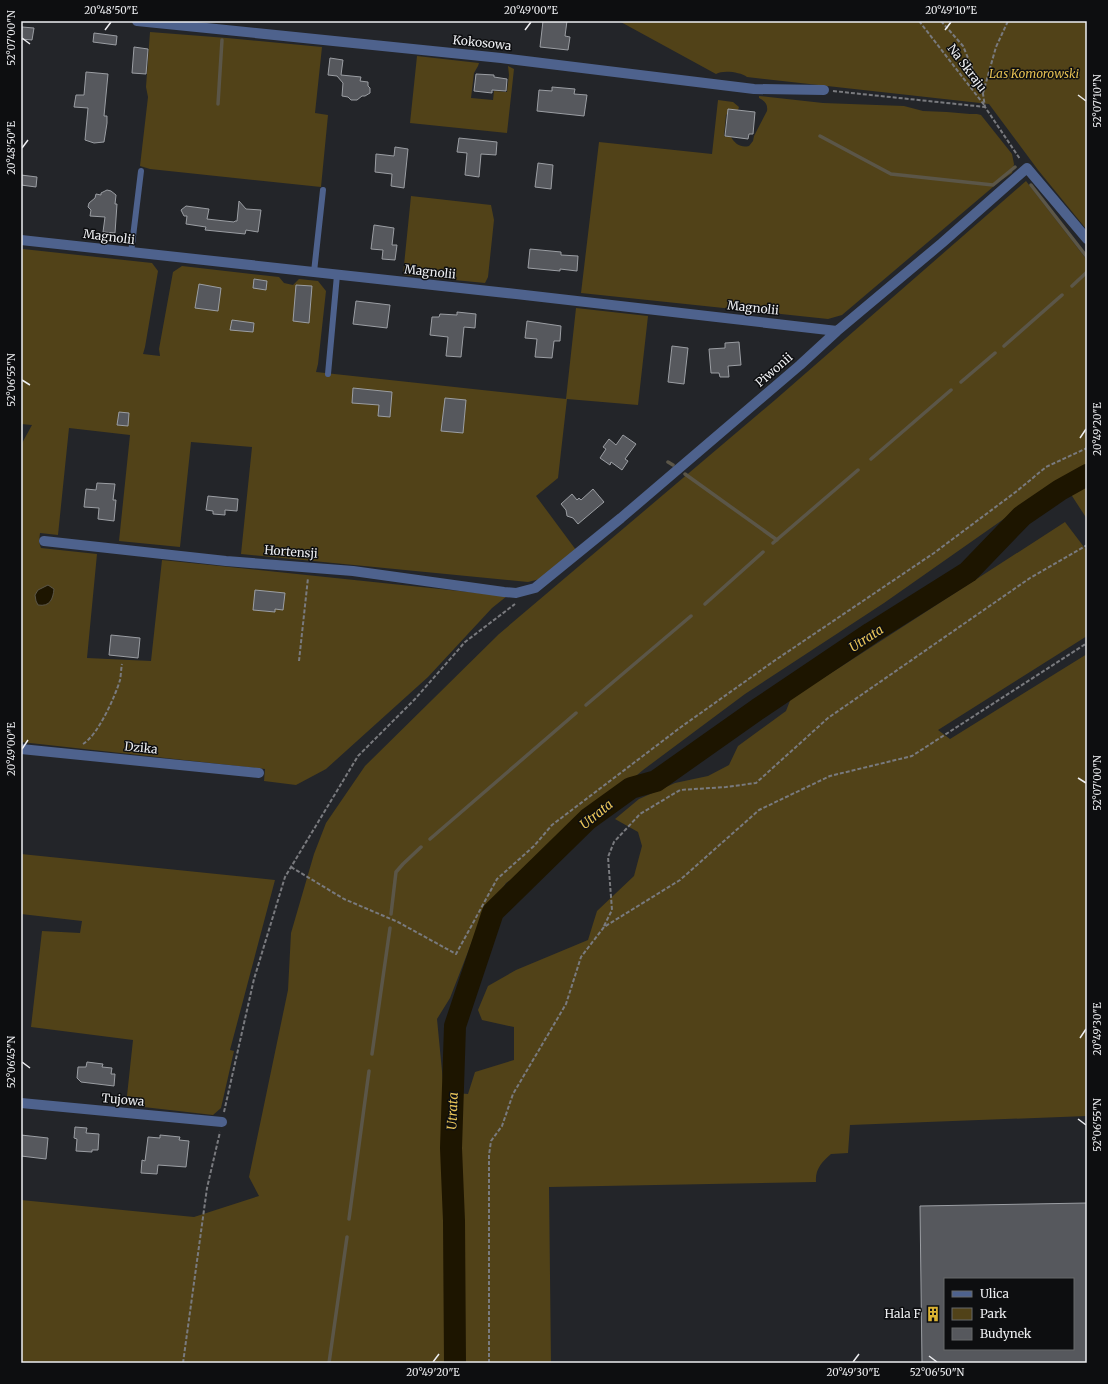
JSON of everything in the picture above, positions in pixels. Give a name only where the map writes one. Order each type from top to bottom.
[{"type":"street","name":"Kokosowa","points":[[137,21],[500,58],[754,89],[824,90]]},
{"type":"street","points":[[1027,168],[1087,239]]},
{"type":"street","name":"Piwonii","points":[[535,588],[621,518],[794,370],[837,331],[942,243],[1027,168]]},
{"type":"street","name":"Magnolii","points":[[21,240],[837,331]]},
{"type":"street","name":"Hortensji","points":[[44,541],[226,561],[353,570],[504,592],[516,593],[535,588]]},
{"type":"street","name":"Dzika","points":[[21,749],[259,773]]},
{"type":"street","name":"Tujowa","points":[[21,1103],[222,1122]]},
{"type":"lane","points":[[131,253],[141,171]]},
{"type":"lane","points":[[314,272],[323,190]]},
{"type":"lane","points":[[328,374],[337,276]]},
{"type":"path","name":"Na Skraju","points":[[919,21],[985,107],[1027,168]]},
{"type":"path","points":[[824,90],[985,107],[983,94],[963,46],[941,21]]},
{"type":"path","points":[[983,94],[996,47],[1008,21]]},
{"type":"path","points":[[291,867],[344,899],[398,922],[456,954],[497,879],[534,846],[552,825],[681,727],[774,660],[934,553],[1017,491],[1046,467],[1087,448]]},
{"type":"path","points":[[489,1363],[489,1155],[491,1141],[502,1126],[513,1094],[566,1004],[581,957],[604,927],[612,910],[608,857],[614,842],[640,814],[680,790],[726,787],[756,783],[828,718],[1030,578],[1087,545]]},
{"type":"path","points":[[299,661],[309,566]]},
{"type":"path","points":[[183,1363],[207,1188],[254,978],[285,877],[358,756],[415,699],[465,642],[517,602]]},
{"type":"path","points":[[604,927],[680,880],[759,810],[830,776],[912,756],[1087,644]]},
{"type":"path","points":[[66,754],[88,741],[98,728],[108,709],[119,680],[122,664]]},
{"type":"green space","name":"Las Komorowski","points":[[619,21],[1087,21],[1087,230],[1038,170],[989,104],[747,77],[732,72],[716,74]]},
{"type":"green space","points":[[150,32],[322,47],[315,113],[328,115],[321,187],[150,169],[140,166],[148,97],[146,87]]},
{"type":"green space","points":[[417,56],[479,63],[474,73],[471,98],[493,100],[494,91],[507,92],[509,75],[508,66],[514,69],[507,133],[410,123]]},
{"type":"green space","points":[[759,96],[823,103],[904,106],[923,111],[981,115],[1012,154],[1014,164],[1012,173],[1000,181],[842,315],[828,319],[581,293],[599,142],[712,154],[718,100],[733,102],[739,107],[738,110],[729,112],[726,115],[724,136],[731,137],[734,142],[741,146],[749,146],[753,141],[754,136],[767,111],[766,105],[759,98]]},
{"type":"green space","points":[[1026,181],[1087,260],[1087,519],[1061,479],[884,603],[745,694],[643,770],[525,870],[506,883],[478,926],[450,998],[437,1019],[444,1092],[468,1094],[475,1072],[514,1060],[514,1027],[482,1020],[478,1010],[488,986],[516,970],[588,940],[597,911],[634,876],[642,846],[638,832],[615,819],[639,799],[675,783],[708,776],[729,765],[738,746],[786,711],[791,698],[1065,522],[1087,551],[1087,636],[938,730],[950,739],[1087,654],[1087,1116],[850,1125],[848,1153],[831,1154],[820,1166],[816,1177],[816,1182],[549,1187],[551,1363],[21,1363],[21,1200],[194,1217],[259,1196],[249,1177],[288,990],[291,933],[314,854],[326,823],[365,766],[499,634],[775,400]]},
{"type":"green space","points":[[411,196],[491,205],[494,220],[488,277],[485,283],[403,275]]},
{"type":"green space","points":[[21,250],[152,263],[158,271],[143,354],[160,356],[159,349],[173,272],[182,266],[279,277],[284,283],[293,285],[299,279],[318,281],[326,291],[316,372],[566,399],[576,308],[648,316],[638,405],[567,399],[558,478],[536,496],[576,550],[544,578],[528,582],[241,554],[252,447],[191,442],[180,547],[119,541],[130,435],[69,428],[58,535],[40,533],[39,542],[41,548],[97,554],[87,658],[151,661],[162,560],[507,596],[492,608],[428,677],[326,769],[296,785],[264,781],[265,769],[21,742],[21,445],[32,425],[21,424]]},
{"type":"green space","points":[[21,854],[275,880],[230,1050],[234,1051],[221,1108],[213,1115],[126,1105],[133,1040],[31,1027],[42,931],[80,933],[82,921],[21,914]]},
{"type":"shaded area","points":[[48,585],[54,589],[52,599],[45,605],[38,605],[35,595],[38,590]]},
{"type":"building","points":[[543,21],[567,21],[565,36],[570,37],[568,50],[540,47]]},
{"type":"building","points":[[22,27],[34,28],[32,40],[21,39]]},
{"type":"building","points":[[94,33],[117,36],[116,45],[93,42]]},
{"type":"building","points":[[134,47],[148,49],[146,74],[132,73]]},
{"type":"building","points":[[330,58],[343,60],[341,75],[361,77],[360,81],[368,82],[370,93],[357,100],[351,100],[348,97],[342,96],[343,83],[337,76],[328,75]]},
{"type":"building","points":[[86,72],[108,74],[104,116],[107,116],[107,123],[104,142],[94,143],[85,140],[88,108],[74,107],[76,95],[84,95]]},
{"type":"building","points":[[476,74],[494,75],[494,77],[507,79],[506,91],[492,90],[492,93],[474,91]]},
{"type":"building","points":[[552,87],[575,89],[574,94],[587,95],[584,116],[537,111],[539,90],[552,91]]},
{"type":"building","points":[[728,109],[755,112],[753,134],[749,134],[748,139],[725,136]]},
{"type":"building","points":[[459,138],[497,142],[496,155],[481,154],[479,177],[465,175],[467,153],[457,152]]},
{"type":"building","points":[[395,147],[408,149],[404,188],[391,186],[392,174],[375,172],[376,154],[394,156]]},
{"type":"building","points":[[538,163],[553,165],[551,189],[535,187]]},
{"type":"building","points":[[21,175],[37,177],[36,187],[21,185]]},
{"type":"building","points":[[107,190],[116,195],[115,204],[117,204],[115,233],[103,232],[105,217],[90,216],[91,210],[88,207],[89,203],[95,198],[96,194],[101,195],[101,193]]},
{"type":"building","points":[[239,201],[246,209],[261,210],[258,232],[246,230],[245,234],[205,230],[206,227],[186,224],[187,216],[184,216],[181,210],[186,206],[209,209],[207,219],[234,222],[237,221]]},
{"type":"building","points":[[374,225],[394,228],[392,245],[397,245],[395,260],[382,259],[383,250],[371,249]]},
{"type":"building","points":[[530,249],[561,252],[561,255],[578,256],[577,271],[528,268]]},
{"type":"building","points":[[254,279],[267,281],[266,290],[253,288]]},
{"type":"building","points":[[199,284],[221,288],[218,311],[195,308]]},
{"type":"building","points":[[296,285],[312,286],[309,323],[293,321]]},
{"type":"building","points":[[356,301],[390,305],[387,328],[353,324]]},
{"type":"building","points":[[457,312],[476,314],[475,328],[464,327],[461,357],[446,356],[448,337],[430,335],[432,317],[439,317],[440,314],[457,315]]},
{"type":"building","points":[[232,320],[254,323],[253,332],[230,330]]},
{"type":"building","points":[[527,321],[561,326],[560,341],[554,341],[552,358],[535,357],[537,339],[525,338]]},
{"type":"building","points":[[739,342],[741,365],[728,366],[729,377],[720,377],[719,373],[711,373],[709,349],[725,348],[725,343]]},
{"type":"building","points":[[672,346],[688,348],[684,384],[668,382]]},
{"type":"building","points":[[353,388],[392,392],[390,417],[378,416],[379,405],[352,403]]},
{"type":"building","points":[[445,398],[466,400],[463,433],[441,431]]},
{"type":"building","points":[[119,412],[129,413],[128,426],[117,425]]},
{"type":"building","points":[[623,435],[636,444],[625,459],[628,461],[622,470],[611,462],[610,465],[600,458],[606,449],[603,447],[609,439],[616,445]]},
{"type":"building","points":[[97,483],[115,484],[113,500],[116,500],[114,521],[98,519],[99,508],[84,507],[86,489],[96,490]]},
{"type":"building","points":[[593,489],[604,502],[578,524],[573,518],[567,516],[566,510],[561,504],[572,494],[577,500],[579,498],[581,500]]},
{"type":"building","points":[[208,496],[238,499],[237,511],[225,510],[225,515],[213,514],[213,511],[206,510]]},
{"type":"building","points":[[255,590],[285,593],[283,610],[275,609],[275,612],[253,610]]},
{"type":"building","points":[[111,635],[140,638],[138,658],[109,655]]},
{"type":"building","points":[[87,1062],[103,1064],[102,1067],[112,1068],[111,1074],[115,1074],[114,1086],[81,1082],[77,1078],[78,1067],[86,1067]]},
{"type":"building","points":[[75,1127],[87,1128],[86,1133],[99,1134],[98,1150],[92,1150],[92,1152],[76,1151],[77,1139],[74,1138]]},
{"type":"building","points":[[21,1135],[48,1138],[46,1159],[21,1156]]},
{"type":"building","points":[[160,1135],[180,1137],[179,1140],[189,1141],[186,1167],[158,1165],[157,1174],[141,1173],[142,1160],[145,1161],[148,1137],[160,1138]]},
{"type":"building","name":"Hala F","points":[[1087,1203],[1087,1363],[922,1363],[920,1206]]},
{"type":"waterway","points":[[218,104],[222,40]]},
{"type":"waterway","points":[[820,136],[891,174],[993,185],[1015,167]]},
{"type":"waterway","points":[[1031,185],[1087,257]]},
{"type":"waterway","points":[[1072,286],[1087,272]]},
{"type":"waterway","points":[[1004,346],[1062,295]]},
{"type":"waterway","points":[[961,382],[995,353]]},
{"type":"waterway","points":[[871,459],[951,390]]},
{"type":"waterway","points":[[668,462],[673,465]]},
{"type":"waterway","points":[[773,543],[858,470]]},
{"type":"waterway","points":[[685,474],[777,540]]},
{"type":"waterway","name":"Utrata","points":[[455,1363],[454,1221],[451,1148],[455,1026],[493,912],[588,819],[631,788],[656,781],[758,709],[871,633],[968,572],[1022,516],[1060,490],[1087,475]]},
{"type":"waterway","points":[[705,604],[763,552]]},
{"type":"waterway","points":[[586,705],[691,616]]},
{"type":"waterway","points":[[430,839],[576,713]]},
{"type":"waterway","points":[[391,914],[396,872],[421,847]]},
{"type":"waterway","points":[[372,1054],[390,928]]},
{"type":"waterway","points":[[349,1219],[369,1071]]},
{"type":"waterway","points":[[329,1363],[347,1237]]},
{"type":"place","name":"Hala F","points":[[933,1314]]}]
